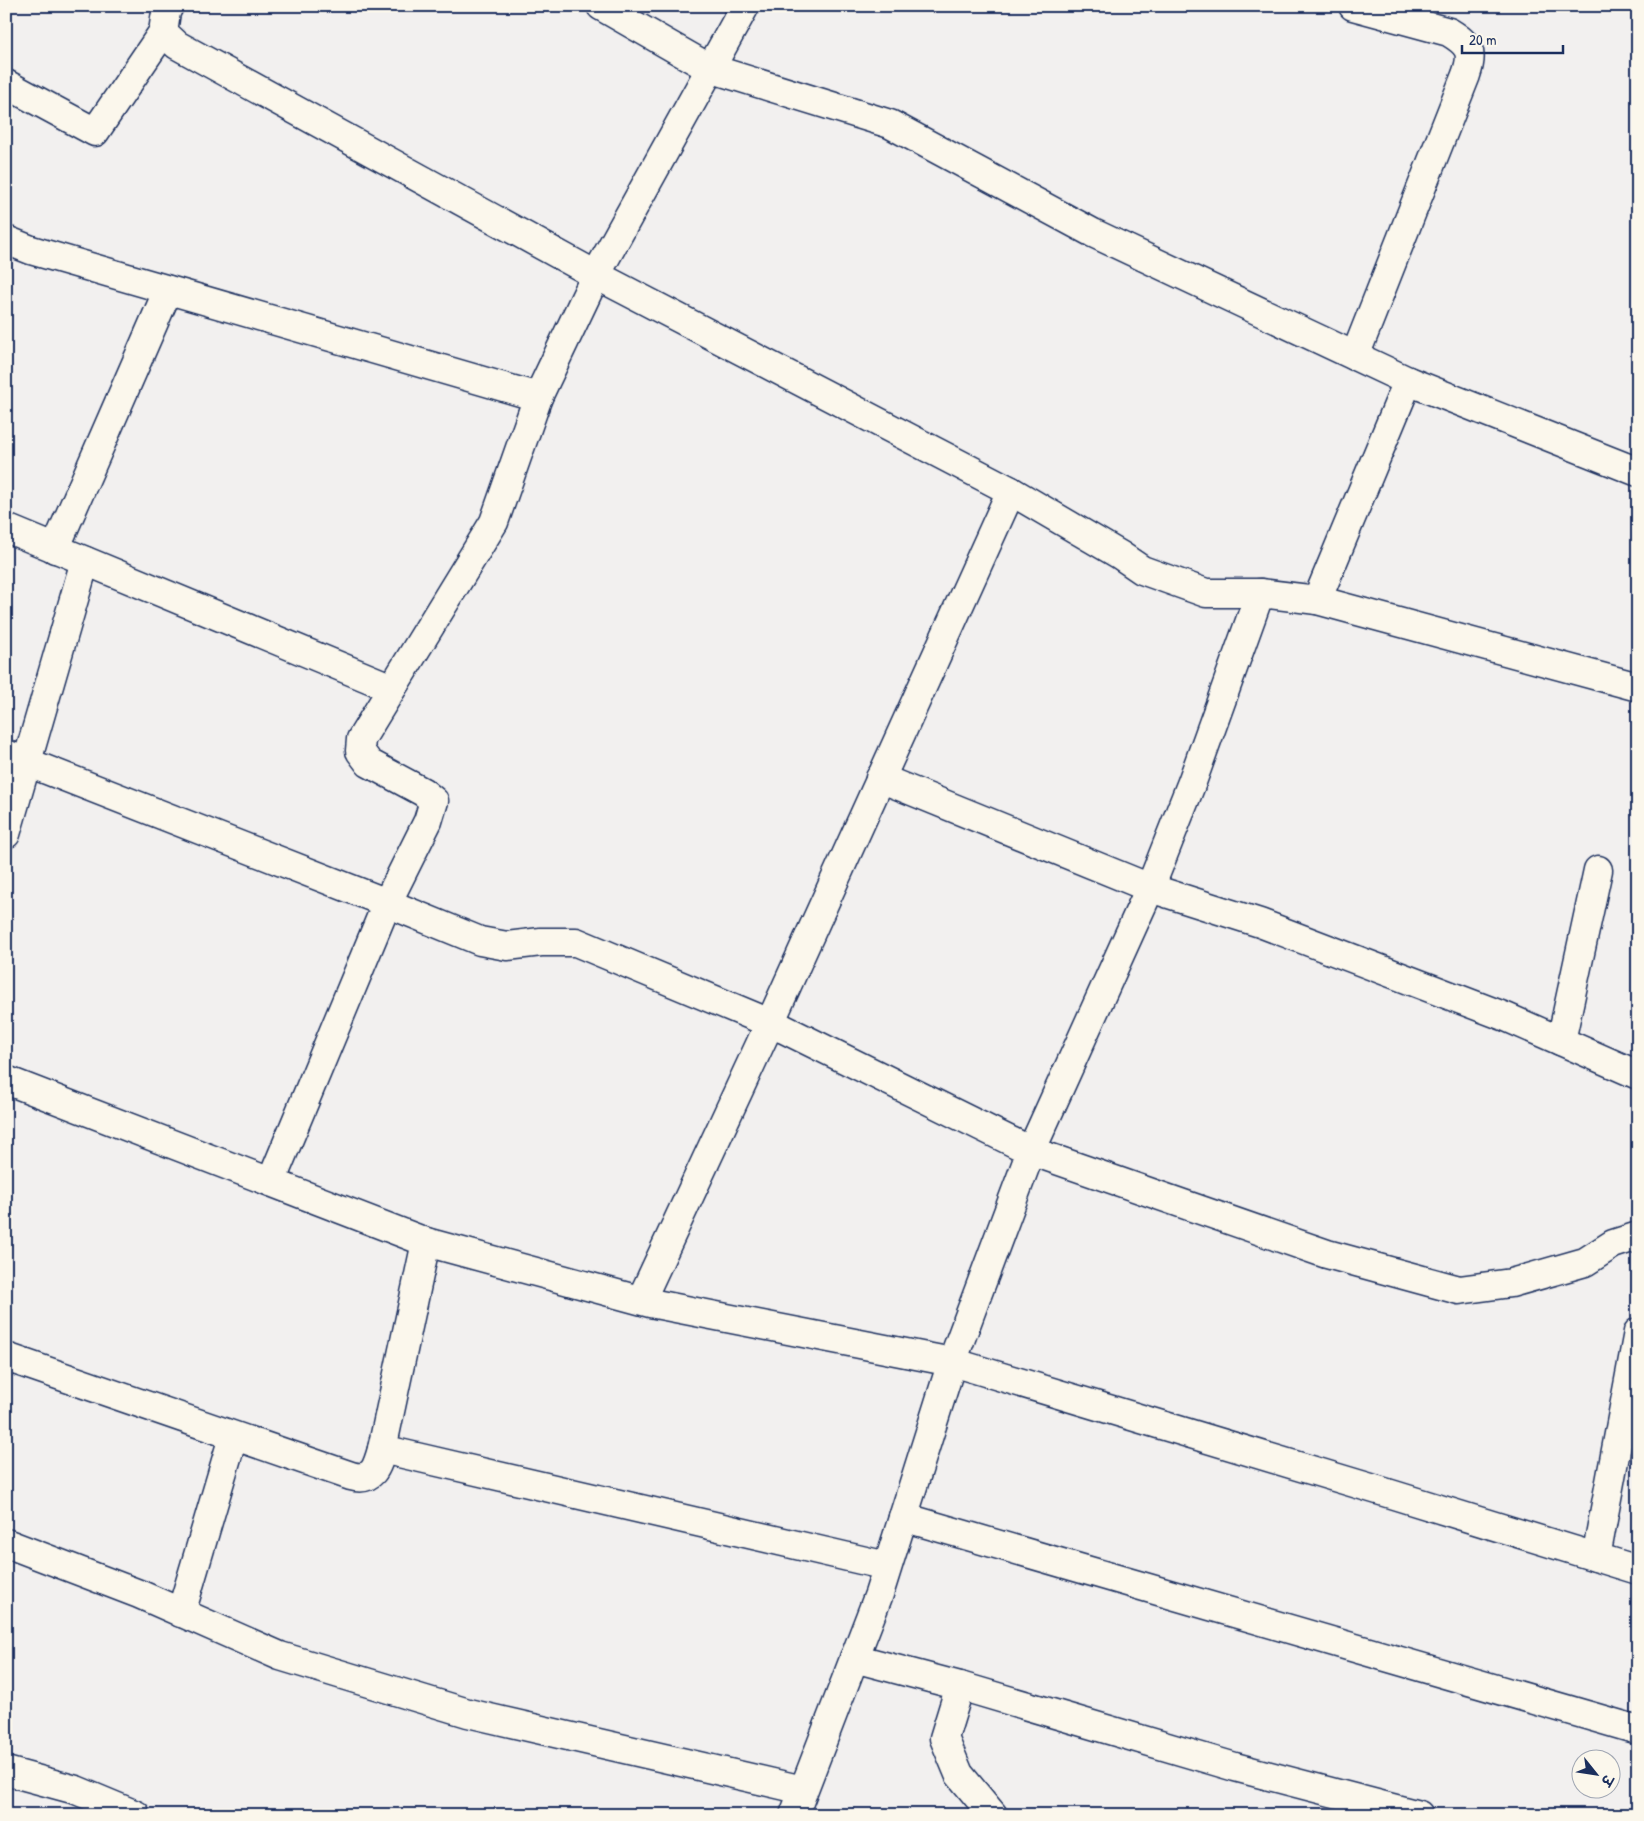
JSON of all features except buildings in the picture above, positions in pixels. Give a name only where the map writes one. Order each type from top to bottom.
[{"type":"street","points":[[601,6],[709,68],[890,124],[1093,233],[1408,381],[1638,472]]},
{"type":"street","points":[[271,1182],[387,903],[428,821],[434,801],[423,792],[369,763],[360,751],[361,739],[494,522],[538,397],[596,275],[744,6]]},
{"type":"street","points":[[1353,6],[1449,32],[1468,46],[1471,55],[1466,76],[1355,356]]},
{"type":"street","points":[[6,84],[95,132],[166,19]]},
{"type":"street","points":[[166,19],[177,45],[596,275],[1011,491],[1142,570],[1206,593],[1260,593],[1318,600],[1638,687]]},
{"type":"street","points":[[6,240],[31,250],[538,397]]},
{"type":"street","points":[[56,549],[168,290]]},
{"type":"street","points":[[1318,600],[1408,381]]},
{"type":"street","points":[[641,1300],[770,1023],[1011,491]]},
{"type":"street","points":[[6,528],[392,688]]},
{"type":"street","points":[[6,834],[17,757],[85,561]]},
{"type":"street","points":[[794,1815],[879,1594],[952,1362],[1031,1151],[1150,888],[1192,782],[1260,593]]},
{"type":"street","points":[[17,757],[480,941],[506,946],[541,942],[576,942],[770,1023],[1031,1151],[1327,1254],[1459,1290],[1511,1283],[1585,1262],[1613,1244],[1638,1236]]},
{"type":"street","points":[[880,778],[1150,888],[1260,923],[1506,1017],[1638,1075]]},
{"type":"street","points":[[1560,1041],[1598,870]]},
{"type":"street","points":[[6,1080],[426,1242],[641,1300],[952,1362],[1638,1570]]},
{"type":"street","points":[[6,1357],[233,1437],[360,1478],[372,1473],[378,1464],[426,1242]]},
{"type":"street","points":[[1596,1557],[1638,1332]]},
{"type":"street","points":[[181,1613],[233,1437]]},
{"type":"street","points":[[382,1449],[887,1566]]},
{"type":"street","points":[[903,1517],[1638,1730]]},
{"type":"street","points":[[6,1543],[139,1594],[280,1656],[468,1713],[803,1790]]},
{"type":"street","points":[[854,1658],[960,1686],[1235,1767],[1419,1815]]},
{"type":"street","points":[[960,1686],[944,1738],[959,1774],[993,1815]]},
{"type":"street","points":[[6,1771],[76,1790],[136,1815]]}]
